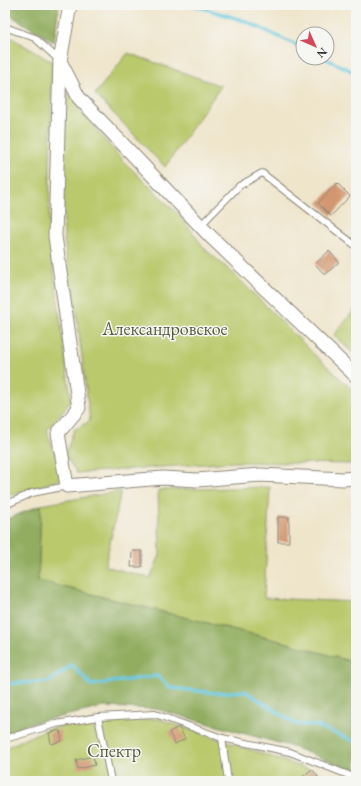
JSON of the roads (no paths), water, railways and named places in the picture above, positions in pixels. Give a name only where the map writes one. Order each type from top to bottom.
[{"type":"street","points":[[70,5],[60,61],[55,236],[80,408],[58,432],[67,486],[163,478],[197,480],[260,475],[356,478]]},
{"type":"street","points":[[60,61],[79,98],[200,226],[356,376]]},
{"type":"lane","points":[[5,27],[35,38],[60,61]]},
{"type":"lane","points":[[200,226],[239,186],[262,173],[356,246]]},
{"type":"lane","points":[[5,505],[32,493],[67,486]]},
{"type":"lane","points":[[5,739],[56,724],[98,717],[155,714],[222,738],[290,752],[356,778]]},
{"type":"lane","points":[[98,717],[111,781]]},
{"type":"lane","points":[[222,738],[228,781]]},
{"type":"waterway","points":[[193,5],[245,21],[295,44]]},
{"type":"waterway","points":[[335,63],[356,73]]},
{"type":"waterway","points":[[5,685],[15,683],[49,682],[72,665],[91,685],[157,676],[171,688],[217,693],[245,691],[296,724],[317,726],[356,742]]},
{"type":"park label","name":"Александровское","points":[[165,329]]},
{"type":"park label","name":"Спектр","points":[[114,751]]}]
